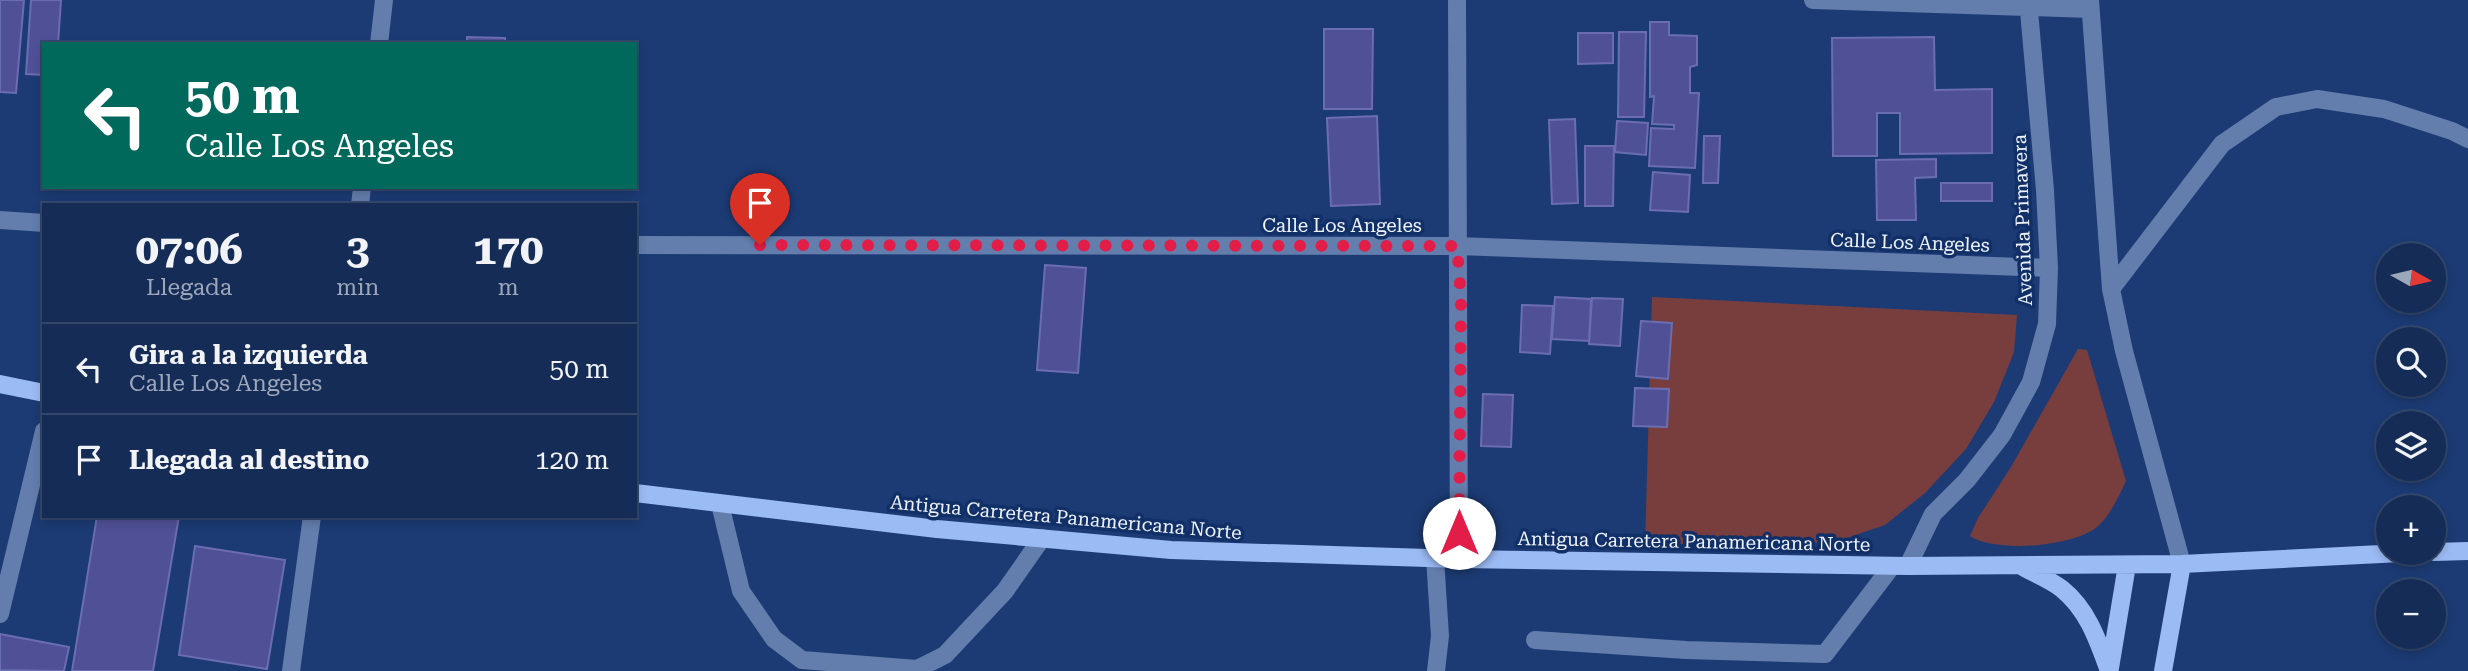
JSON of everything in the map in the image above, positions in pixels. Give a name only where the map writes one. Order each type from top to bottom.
[{"type":"main road","points":[[0,384],[42,393]]},
{"type":"main road","name":"Antigua Carretera Panamericana Norte","points":[[637,492],[937,529],[1171,550],[1459,559],[1900,566],[2182,564],[2376,554]]},
{"type":"main road","points":[[2446,552],[2468,551]]},
{"type":"main road","points":[[2163,671],[2182,564]]},
{"type":"main road","points":[[2109,671],[2127,565]]},
{"type":"main road","points":[[2020,566],[2062,588],[2080,608],[2096,633],[2109,671]]},
{"type":"street","points":[[379,42],[384,0]]},
{"type":"street","points":[[1457,0],[1457,246],[1461,297],[1459,559]]},
{"type":"street","points":[[1813,0],[2090,4],[2111,289],[2123,351],[2182,564]]},
{"type":"street","name":"Avenida Primavera","points":[[1535,640],[1686,650],[1825,654],[1900,566],[1933,514],[1967,480],[2002,435],[2031,382],[2047,324],[2049,268],[2045,190],[2029,4]]},
{"type":"street","points":[[2111,289],[2222,144],[2276,107],[2318,99],[2384,109],[2452,131],[2468,139]]},
{"type":"street","points":[[0,220],[42,223]]},
{"type":"street","name":"Calle Los Angeles","points":[[637,245],[1457,246],[2049,268]]},
{"type":"street","points":[[0,614],[42,439]]},
{"type":"street","points":[[720,504],[741,591],[774,639],[802,660],[893,669],[917,668],[944,655],[1004,591],[1042,538]]},
{"type":"street","points":[[291,671],[312,518]]},
{"type":"street","points":[[1436,558],[1440,636],[1436,671]]},
{"type":"shaded area","points":[[1652,297],[2017,315],[2014,352],[1994,402],[1966,449],[1925,493],[1885,525],[1835,542],[1645,547]]},
{"type":"shaded area","points":[[2078,349],[2087,350],[2126,481],[2114,505],[2097,527],[2085,534],[2053,543],[1997,545],[1970,536],[1978,518],[2011,467]]},
{"type":"building","points":[[0,0],[24,0],[16,93],[0,92]]},
{"type":"building","points":[[31,0],[61,0],[58,42],[42,42],[42,75],[26,74]]},
{"type":"building","points":[[1650,22],[1669,22],[1669,35],[1697,36],[1697,65],[1690,67],[1690,93],[1699,93],[1695,168],[1649,166],[1651,128],[1674,129],[1674,125],[1652,124],[1654,96],[1650,97]]},
{"type":"building","points":[[1324,29],[1373,29],[1372,109],[1324,109]]},
{"type":"building","points":[[1619,32],[1646,32],[1644,117],[1618,117]]},
{"type":"building","points":[[1578,33],[1613,33],[1613,63],[1578,64]]},
{"type":"building","points":[[467,37],[505,38],[505,42],[467,42]]},
{"type":"building","points":[[1934,37],[1935,90],[1992,89],[1992,153],[1900,154],[1900,113],[1877,113],[1877,156],[1833,156],[1832,38]]},
{"type":"building","points":[[1377,116],[1380,204],[1331,206],[1327,118]]},
{"type":"building","points":[[1575,119],[1578,203],[1552,204],[1549,120]]},
{"type":"building","points":[[1617,121],[1648,123],[1646,155],[1615,152]]},
{"type":"building","points":[[1704,136],[1720,136],[1718,183],[1703,183]]},
{"type":"building","points":[[1585,146],[1614,146],[1613,206],[1585,206]]},
{"type":"building","points":[[1936,159],[1936,177],[1915,178],[1916,220],[1877,220],[1876,160]]},
{"type":"building","points":[[1653,172],[1690,175],[1688,212],[1650,210]]},
{"type":"building","points":[[1941,183],[1992,183],[1992,201],[1941,201]]},
{"type":"building","points":[[1045,265],[1086,268],[1078,373],[1037,370]]},
{"type":"building","points":[[1555,297],[1591,299],[1589,341],[1552,339]]},
{"type":"building","points":[[1592,298],[1623,299],[1620,346],[1589,344]]},
{"type":"building","points":[[1522,305],[1553,306],[1550,354],[1520,352]]},
{"type":"building","points":[[1641,321],[1672,323],[1668,379],[1636,376]]},
{"type":"building","points":[[1635,388],[1669,389],[1667,427],[1633,426]]},
{"type":"building","points":[[1483,394],[1513,395],[1511,447],[1481,446]]},
{"type":"building","points":[[97,518],[179,518],[153,671],[72,671]]},
{"type":"building","points":[[195,546],[285,560],[267,669],[179,655]]},
{"type":"building","points":[[0,634],[69,647],[64,671],[0,670]]},
{"type":"route","points":[[760,245],[1457,246],[1461,297],[1459,533]]}]
